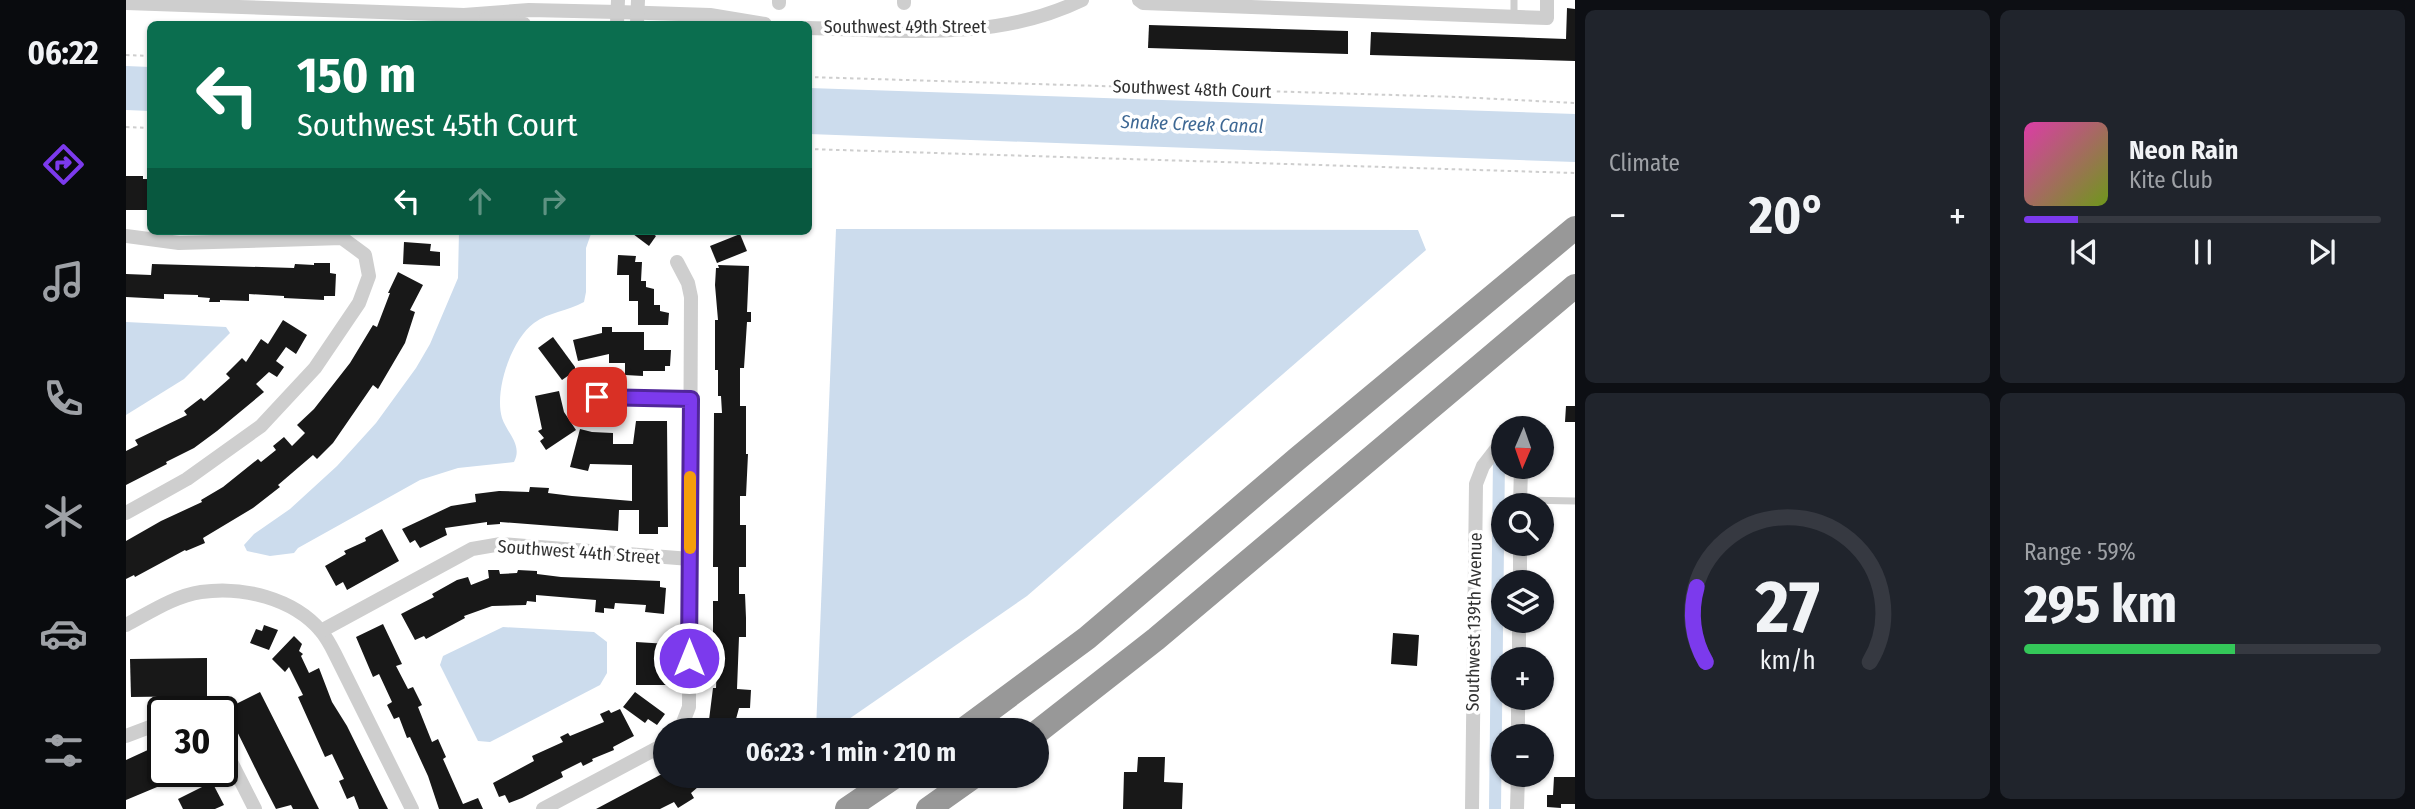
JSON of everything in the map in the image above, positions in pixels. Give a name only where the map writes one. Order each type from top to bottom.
[{"type":"highway","points":[[979,718],[1087,638],[1575,228]]},
{"type":"highway","points":[[1049,723],[1156,639],[1575,286]]},
{"type":"highway","points":[[847,809],[878,788]]},
{"type":"highway","points":[[928,809],[954,788]]},
{"type":"street","name":"Southwest 49th Street","points":[[812,28],[947,30],[1010,25],[1055,13],[1082,0]]},
{"type":"street","points":[[1139,0],[1143,3],[1418,7],[1547,18],[1547,0]]},
{"type":"street","points":[[126,3],[202,3],[464,15],[504,21]]},
{"type":"street","points":[[464,15],[529,10],[637,12],[710,15],[747,21]]},
{"type":"street","points":[[126,236],[179,243],[342,238],[365,255],[369,276],[359,303],[315,368],[261,426],[187,479],[126,513]]},
{"type":"street","points":[[677,262],[688,283],[691,298],[688,707],[684,718]]},
{"type":"street","points":[[597,397],[691,399]]},
{"type":"street","name":"Southwest 139th Avenue","points":[[1472,809],[1476,484],[1483,466],[1491,456]]},
{"type":"street","name":"Southwest 44th Street","points":[[321,631],[472,549],[501,544],[690,559]]},
{"type":"street","points":[[126,625],[173,601],[200,592],[258,594],[286,604],[321,631],[412,809]]},
{"type":"street","points":[[126,736],[147,728]]},
{"type":"street","points":[[543,809],[653,750]]},
{"type":"street","points":[[238,776],[255,809]]},
{"type":"street","points":[[1517,809],[1518,787]]},
{"type":"lane","points":[[1514,0],[1514,17]]},
{"type":"lane","points":[[1554,501],[1575,500]]},
{"type":"path","points":[[126,55],[147,56]]},
{"type":"path","name":"Southwest 48th Court","points":[[812,77],[1444,96],[1575,103]]},
{"type":"path","points":[[126,127],[147,128]]},
{"type":"path","points":[[812,149],[1575,173]]},
{"type":"water","points":[[126,66],[147,67],[147,111],[126,110]]},
{"type":"water","name":"Snake Creek Canal","points":[[812,88],[1575,114],[1575,162],[812,134]]},
{"type":"water","points":[[836,229],[1418,230],[1426,250],[1027,596],[850,718],[816,718]]},
{"type":"water","points":[[459,235],[591,235],[586,248],[584,302],[534,323],[518,341],[506,367],[500,407],[502,418],[517,450],[514,462],[458,468],[420,480],[298,548],[294,553],[270,556],[247,551],[244,545],[254,534],[290,509],[337,466],[376,423],[430,344],[458,278]]},
{"type":"water","points":[[126,322],[226,327],[230,333],[184,379],[126,415]]},
{"type":"water","points":[[503,627],[594,632],[607,642],[607,673],[600,685],[490,742],[478,741],[440,665],[443,656]]},
{"type":"building","points":[[1567,8],[1575,9],[1575,61],[1370,55],[1371,32],[1566,39]]},
{"type":"building","points":[[1149,25],[1348,31],[1348,54],[1148,48]]},
{"type":"building","points":[[126,176],[143,176],[143,179],[147,179],[147,210],[126,210]]},
{"type":"building","points":[[634,235],[656,236],[649,246]]},
{"type":"building","points":[[740,235],[747,251],[717,263],[710,246]]},
{"type":"building","points":[[404,242],[431,244],[430,251],[440,252],[440,266],[403,264]]},
{"type":"building","points":[[618,255],[636,256],[635,262],[642,262],[641,281],[646,281],[646,287],[654,289],[654,305],[660,305],[660,311],[669,313],[668,325],[638,325],[638,301],[629,301],[629,275],[617,275]]},
{"type":"building","points":[[330,263],[330,273],[336,274],[335,296],[324,296],[324,300],[249,294],[249,301],[220,302],[209,302],[210,298],[198,295],[164,294],[164,299],[126,297],[126,274],[151,275],[152,264],[294,268],[295,264]]},
{"type":"building","points":[[718,265],[749,266],[747,312],[751,312],[751,322],[747,322],[744,368],[740,368],[740,406],[746,406],[748,454],[746,496],[740,496],[740,525],[746,525],[746,567],[739,567],[739,594],[745,594],[746,637],[739,637],[737,689],[751,690],[750,708],[739,708],[736,718],[709,718],[713,688],[716,688],[717,661],[717,645],[713,645],[713,601],[718,601],[718,567],[713,567],[714,413],[722,413],[721,396],[718,396],[718,370],[715,370],[715,320],[718,320],[715,285],[716,268],[719,268]]},
{"type":"building","points":[[398,272],[423,285],[410,310],[415,312],[405,343],[378,389],[373,385],[333,443],[317,459],[313,455],[278,485],[280,487],[253,508],[203,538],[205,543],[126,579],[126,541],[202,502],[201,500],[223,487],[258,459],[261,462],[276,450],[273,446],[284,437],[292,446],[305,433],[297,425],[314,409],[350,363],[373,325],[377,327]]},
{"type":"building","points":[[283,320],[307,335],[296,354],[286,347],[276,361],[284,367],[277,377],[269,372],[256,384],[264,392],[194,448],[126,485],[126,451],[138,445],[135,440],[187,415],[184,411],[201,398],[204,401],[230,378],[226,374],[242,358],[246,362],[261,339],[268,344]]},
{"type":"building","points":[[602,327],[612,327],[612,332],[644,332],[644,350],[671,350],[670,366],[665,366],[665,371],[643,371],[643,376],[625,375],[625,363],[609,363],[609,354],[578,361],[573,340],[602,333]]},
{"type":"building","points":[[553,337],[575,367],[575,371],[562,380],[538,348]]},
{"type":"building","points":[[559,391],[564,412],[576,430],[546,450],[540,441],[544,438],[538,431],[542,429],[535,396]]},
{"type":"building","points":[[1566,406],[1575,406],[1575,422],[1565,422]]},
{"type":"building","points":[[636,421],[667,421],[668,527],[658,527],[658,534],[639,534],[639,510],[619,510],[618,531],[500,522],[487,525],[487,522],[445,528],[447,535],[420,548],[415,540],[410,543],[402,529],[451,506],[476,502],[475,494],[499,491],[529,492],[530,487],[549,488],[548,493],[632,501],[632,465],[590,464],[588,471],[570,467],[580,429],[613,433],[613,444],[633,444]]},
{"type":"building","points":[[382,529],[399,561],[347,590],[343,582],[336,586],[325,566],[346,554],[344,551],[366,541],[365,538]]},
{"type":"building","points":[[488,570],[499,570],[500,574],[517,573],[518,570],[561,577],[660,581],[660,587],[666,588],[664,614],[645,612],[646,605],[615,603],[614,609],[604,608],[604,613],[595,612],[596,600],[536,595],[536,602],[492,606],[464,616],[465,618],[426,639],[424,636],[415,640],[401,614],[434,597],[432,594],[457,580],[468,577],[471,585],[489,578]]},
{"type":"building","points":[[383,624],[402,664],[396,666],[408,689],[413,687],[422,705],[418,707],[432,742],[438,739],[446,757],[443,759],[463,804],[478,798],[483,809],[439,809],[428,776],[410,737],[407,738],[399,717],[394,719],[387,705],[392,702],[379,674],[373,677],[356,637]]},
{"type":"building","points":[[264,625],[278,630],[269,650],[250,643],[256,629],[262,631]]},
{"type":"building","points":[[1393,633],[1419,635],[1417,666],[1391,664]]},
{"type":"building","points":[[294,636],[302,644],[299,651],[303,654],[301,656],[309,673],[319,668],[332,702],[347,726],[388,809],[359,809],[354,796],[347,799],[339,781],[344,779],[332,754],[325,757],[298,697],[303,695],[289,667],[285,672],[272,659]]},
{"type":"building","points":[[636,642],[668,644],[667,685],[636,685]]},
{"type":"building","points":[[207,658],[207,696],[131,697],[130,659]]},
{"type":"building","points":[[260,692],[319,809],[293,809],[291,805],[276,809],[238,733],[238,703]]},
{"type":"building","points":[[635,692],[665,714],[662,718],[653,718],[653,722],[648,719],[645,723],[623,707]]},
{"type":"building","points":[[620,709],[634,736],[583,766],[581,762],[561,772],[563,777],[522,798],[509,803],[505,795],[499,797],[493,783],[534,761],[532,756],[563,742],[560,737],[568,733],[570,736],[604,722],[600,714]]},
{"type":"building","points":[[147,750],[147,787],[157,787],[126,800],[126,760]]},
{"type":"building","points":[[1138,757],[1165,757],[1164,782],[1183,783],[1182,809],[1123,809],[1124,772],[1137,772]]},
{"type":"building","points":[[1554,777],[1575,777],[1575,804],[1561,804],[1561,808],[1547,807],[1547,795],[1553,795]]},
{"type":"building","points":[[653,779],[653,788],[697,788],[691,793],[694,798],[678,808],[674,802],[660,809],[596,809]]},
{"type":"building","points":[[202,787],[215,787],[224,805],[215,809],[183,809],[178,799]]},
{"type":"waterway","points":[[1495,809],[1499,480]]},
{"type":"slow traffic","points":[[690,477],[690,548]]},
{"type":"route","points":[[597,397],[691,399],[689,658]]}]
